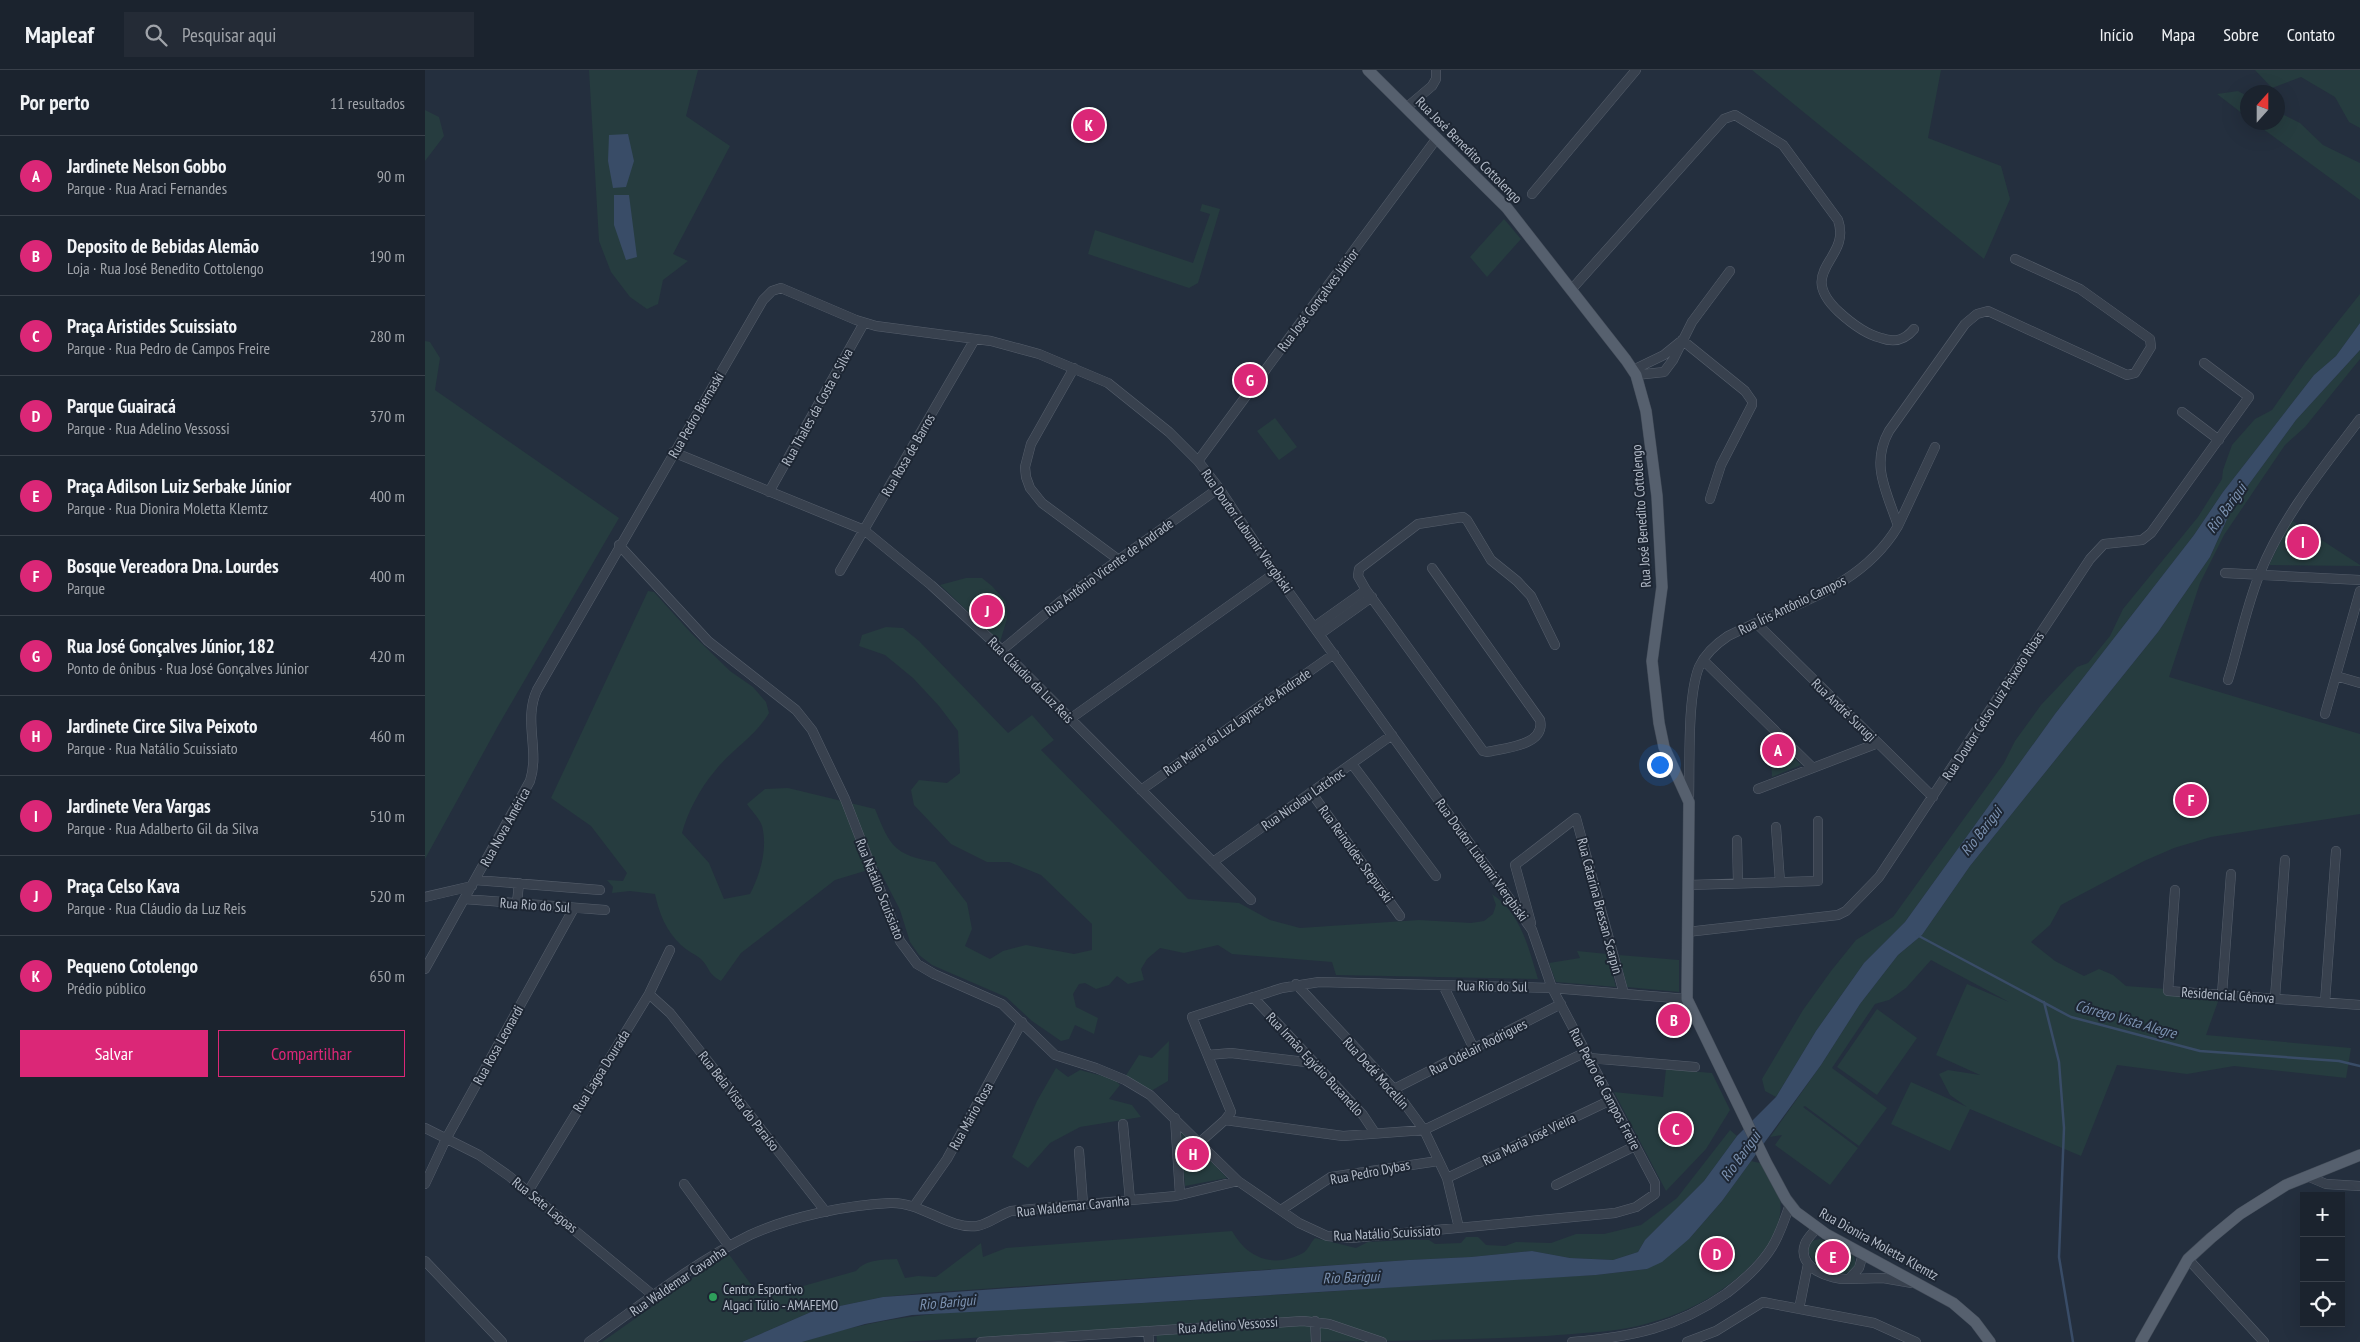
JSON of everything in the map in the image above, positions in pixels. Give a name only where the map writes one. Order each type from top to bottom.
[{"type":"main road","name":"Rua José Benedito Cottolengo","points":[[1368,70],[1498,198],[1634,373],[1649,428],[1660,533],[1661,602],[1652,661],[1659,723],[1664,747],[1689,802],[1687,999],[1766,1162]]},
{"type":"main road","points":[[2141,1342],[2188,1259],[2240,1214],[2286,1185],[2360,1155]]},
{"type":"main road","name":"Rua Dionira Moletta Klemtz","points":[[1766,1162],[1790,1204],[1802,1217],[1817,1228],[1863,1254],[1926,1287],[1963,1311],[1990,1342]]},
{"type":"street","points":[[1406,108],[1433,86],[1436,79],[1435,70]]},
{"type":"street","points":[[1531,194],[1636,70]]},
{"type":"street","points":[[1571,290],[1724,119],[1735,116],[1783,145],[1838,220],[1841,227],[1839,241],[1821,279],[1822,293],[1827,299],[1845,317],[1872,336],[1897,341],[1905,338],[1914,329]]},
{"type":"street","name":"Rua José Gonçalves Júnior","points":[[1198,461],[1437,138]]},
{"type":"street","points":[[1898,526],[1879,464],[1881,448],[1897,420],[1910,408],[1918,391],[1965,324],[1977,314],[1988,311],[2127,375],[2135,374],[2151,347],[2150,339],[2080,288],[2015,258]]},
{"type":"street","points":[[1634,373],[1664,372],[1673,360],[1691,322],[1729,271]]},
{"type":"street","name":"Rua Doutor Lubumir Viergbiski","points":[[776,289],[788,290],[864,323],[893,329],[975,339],[1021,348],[1074,368],[1119,390],[1169,432],[1198,461],[1219,488],[1275,573],[1532,930],[1552,988]]},
{"type":"street","name":"Rua Pedro Biernaski","points":[[619,545],[763,300],[776,289]]},
{"type":"street","name":"Rua Thales da Costa e Silva","points":[[769,492],[864,323]]},
{"type":"street","name":"Rua Rosa de Barros","points":[[840,571],[975,339]]},
{"type":"street","points":[[1634,373],[1665,355],[1682,340]]},
{"type":"street","points":[[1682,340],[1745,390],[1752,401],[1752,405],[1721,465],[1711,499]]},
{"type":"street","name":"Rua Doutor Celso Luiz Peixoto Ribas","points":[[1687,932],[1832,917],[1843,914],[1883,872],[2097,550],[2104,544],[2137,541],[2147,537],[2249,396],[2203,363]]},
{"type":"street","points":[[1074,368],[1031,444],[1025,467],[1027,477],[1035,496],[1042,503],[1119,560]]},
{"type":"street","points":[[2182,412],[2219,440]]},
{"type":"street","points":[[2228,680],[2259,574],[2278,535],[2295,508],[2360,419]]},
{"type":"street","name":"Rua Íris Antônio Campos","points":[[1689,802],[1694,692],[1697,674],[1703,660],[1721,641],[1847,579],[1880,551],[1898,526],[1935,447]]},
{"type":"street","name":"Rua Cláudio da Luz Reis","points":[[673,452],[864,530],[931,585],[1002,650],[1251,900]]},
{"type":"street","name":"Rua Antônio Vicente de Andrade","points":[[1002,650],[1048,611],[1219,488]]},
{"type":"street","points":[[1432,568],[1538,716],[1541,725],[1540,730],[1533,739],[1487,752],[1480,748],[1369,594],[1358,576],[1359,569],[1418,524],[1463,517],[1467,520],[1491,560],[1517,581],[1531,596],[1555,645]]},
{"type":"street","name":"Rua Nova América","points":[[425,968],[527,789],[533,774],[529,716],[533,698],[619,545]]},
{"type":"street","name":"Rua Natálio Scuissiato","points":[[619,545],[708,641],[791,706],[812,730],[845,799],[900,941],[911,958],[924,969],[1002,1004],[1055,1055],[1096,1068],[1125,1080],[1150,1095],[1238,1181],[1312,1231],[1334,1238],[1615,1213],[1636,1207],[1653,1196],[1656,1191]]},
{"type":"street","points":[[1070,719],[1275,573]]},
{"type":"street","points":[[2225,573],[2360,580]]},
{"type":"street","points":[[2325,714],[2360,591]]},
{"type":"street","points":[[1317,630],[1369,594]]},
{"type":"street","name":"Rua André Surugi","points":[[1755,623],[1933,797]]},
{"type":"street","name":"Rua Maria da Luz Laynes de Andrade","points":[[1141,790],[1333,654]]},
{"type":"street","points":[[1703,660],[1813,768]]},
{"type":"street","points":[[2336,676],[2360,683]]},
{"type":"street","name":"Rua Nicolau Latchoc","points":[[1213,862],[1392,735]]},
{"type":"street","points":[[1758,789],[1878,743]]},
{"type":"street","points":[[1352,764],[1436,876]]},
{"type":"street","name":"Rua Reinoldes Stepurski","points":[[1311,792],[1400,916]]},
{"type":"street","name":"Rua Catarina Bressan Scarpin","points":[[1532,930],[1515,865],[1576,818],[1624,994]]},
{"type":"street","points":[[1688,885],[1818,881],[1818,821]]},
{"type":"street","points":[[1777,826],[1781,882]]},
{"type":"street","points":[[1737,840],[1738,883]]},
{"type":"street","points":[[2325,1002],[2336,851]]},
{"type":"street","points":[[2275,998],[2285,860]]},
{"type":"street","points":[[2222,994],[2231,874]]},
{"type":"street","name":"Rua Rio do Sul","points":[[425,897],[474,883],[519,883],[600,890]]},
{"type":"street","points":[[517,903],[519,883]]},
{"type":"street","name":"Residencial Gênova","points":[[2175,890],[2168,992],[2222,994],[2360,1005]]},
{"type":"street","name":"Rua Rio do Sul","points":[[464,899],[605,910]]},
{"type":"street","name":"Rua Rosa Leonardi","points":[[425,1184],[446,1139],[574,908]]},
{"type":"street","name":"Rua Lagoa Dourada","points":[[529,1190],[649,994],[670,950]]},
{"type":"street","name":"Rua Rio do Sul","points":[[1208,1055],[1192,1017],[1296,984],[1331,982],[1552,988],[1687,999]]},
{"type":"street","name":"Rua Dedé Mocellin","points":[[1296,984],[1394,1090],[1424,1130],[1447,1178],[1459,1228]]},
{"type":"street","points":[[1443,985],[1474,1049]]},
{"type":"street","name":"Rua Pedro de Campos Freire","points":[[1552,988],[1655,1184],[1656,1191]]},
{"type":"street","name":"Rua Bela Vista do Paraíso","points":[[649,994],[670,1013],[827,1212]]},
{"type":"street","name":"Rua Irmão Egýdio Busanello","points":[[1253,997],[1363,1116],[1375,1133]]},
{"type":"street","name":"Rua Odelair Rodrigues","points":[[1394,1090],[1561,1004]]},
{"type":"street","name":"Rua Mário Rosa","points":[[914,1206],[947,1159],[1022,1022]]},
{"type":"street","points":[[1199,1143],[1230,1115],[1230,1109],[1208,1055],[1231,1052],[1314,1063]]},
{"type":"street","points":[[1225,1120],[1343,1136],[1424,1130],[1588,1055],[1695,1067]]},
{"type":"street","name":"Rua Maria José Vieira","points":[[1447,1178],[1611,1100]]},
{"type":"street","points":[[1175,1118],[1180,1195]]},
{"type":"street","points":[[1123,1124],[1130,1200]]},
{"type":"street","name":"Rua Sete Lagoas","points":[[425,1128],[479,1155],[529,1190],[654,1296]]},
{"type":"street","points":[[1556,1185],[1635,1146]]},
{"type":"street","points":[[1079,1150],[1083,1204]]},
{"type":"street","name":"Rua Pedro Dybas","points":[[1281,1210],[1331,1177],[1438,1160]]},
{"type":"street","points":[[2307,1176],[2326,1184],[2360,1186]]},
{"type":"street","name":"Rua Waldemar Cavanha","points":[[589,1342],[729,1246],[767,1228],[827,1212],[889,1203],[914,1206],[970,1226],[987,1223],[1011,1211],[1180,1195],[1238,1181]]},
{"type":"street","points":[[683,1184],[729,1246]]},
{"type":"street","points":[[1572,1342],[1615,1338],[1651,1331],[1683,1319],[1709,1305],[1739,1284],[1764,1259],[1781,1230],[1790,1204]]},
{"type":"street","points":[[1799,1309],[1807,1264],[1804,1247],[1817,1228]]},
{"type":"street","points":[[1849,1279],[1859,1268],[1863,1254]]},
{"type":"street","points":[[2188,1259],[2264,1342]]},
{"type":"street","points":[[425,1261],[502,1342]]},
{"type":"street","points":[[1807,1264],[1828,1276],[1849,1279],[1883,1278],[1926,1287]]},
{"type":"street","points":[[1687,1342],[1728,1324],[1760,1302],[1874,1323],[1916,1342]]},
{"type":"street","points":[[1315,1321],[1316,1342]]},
{"type":"street","name":"Rua Adelino Vessossi","points":[[981,1342],[1079,1339],[1148,1331],[1315,1321],[1382,1342]]},
{"type":"street","points":[[1148,1331],[1149,1342]]},
{"type":"green space","points":[[589,70],[698,70],[686,116],[730,146],[673,254],[688,261],[663,280],[658,304],[647,309],[630,297],[611,272],[599,241]]},
{"type":"green space","points":[[1752,70],[1941,70],[1928,138],[2001,166],[2010,199],[1984,259]]},
{"type":"green space","points":[[2255,70],[2360,70],[2360,128],[2349,122],[2335,97],[2301,77],[2280,85],[2269,85]]},
{"type":"green space","points":[[2240,92],[2240,112],[2217,94]]},
{"type":"green space","points":[[425,110],[439,117],[444,136],[425,161]]},
{"type":"green space","points":[[2285,116],[2300,123],[2323,145],[2360,163],[2360,200],[2265,130],[2285,130]]},
{"type":"green space","points":[[1202,204],[1220,209],[1198,283],[1189,288],[1088,254],[1095,230],[1193,263],[1210,214],[1200,211]]},
{"type":"green space","points":[[1504,219],[1521,239],[1487,277],[1470,257]]},
{"type":"green space","points":[[2360,294],[2360,323],[2336,356],[2314,375],[2223,492],[2194,535],[2055,714],[1905,922],[1864,963],[1816,1031],[1776,1097],[1765,1091],[1762,1079],[1803,1010],[1831,971],[1856,940],[1893,917],[2004,763],[2015,741],[2041,705],[2077,667],[2088,663],[2110,636],[2123,609],[2198,517],[2222,479],[2223,470],[2232,445],[2255,419],[2272,410],[2305,363]]},
{"type":"green space","points":[[425,341],[430,342],[440,358],[435,390],[619,518],[498,726],[425,859]]},
{"type":"green space","points":[[2360,350],[2360,359],[2305,427],[2285,445],[2224,535],[2200,583],[2169,677],[2360,734],[2360,814],[2211,837],[2174,848],[2144,861],[2061,905],[2050,925],[2031,942],[2055,961],[2084,976],[2099,969],[2113,975],[2126,986],[2221,993],[2206,1035],[2351,1048],[2346,1078],[2234,1066],[2187,1074],[2117,1065],[2081,1156],[1970,1109],[1950,1151],[1891,1124],[1911,1082],[1967,1107],[1950,1095],[1939,1074],[1948,1070],[1980,1075],[1936,1055],[1967,984],[2009,1002],[1931,960],[1906,988],[1889,1000],[1875,1004],[1832,1068],[1887,1108],[1859,1146],[1805,1106],[1803,1107],[1858,1148],[1830,1185],[1775,1145],[1782,1135],[1770,1137],[1821,1065],[1860,1004],[1898,955],[1922,935],[1970,866],[2158,632],[2210,557],[2233,506],[2296,420]]},
{"type":"green space","points":[[1275,418],[1297,447],[1279,460],[1257,431]]},
{"type":"green space","points":[[2291,520],[2360,565],[2360,566],[2269,565]]},
{"type":"green space","points":[[966,578],[982,578],[1006,602],[1007,619],[1000,642],[940,585]]},
{"type":"green space","points":[[648,591],[654,592],[691,633],[730,671],[753,687],[766,702],[769,713],[757,729],[721,764],[709,779],[691,809],[682,833],[709,863],[724,899],[750,894],[762,862],[764,835],[762,826],[747,804],[765,789],[788,788],[875,809],[885,832],[895,847],[910,856],[935,862],[967,903],[972,929],[965,946],[990,959],[1003,951],[1026,945],[1074,954],[1092,950],[1092,924],[1041,875],[1009,862],[987,862],[951,844],[914,805],[911,790],[919,780],[947,783],[960,773],[958,731],[939,706],[913,678],[885,655],[859,646],[862,635],[886,627],[903,628],[919,641],[1008,733],[1032,715],[1054,740],[1041,750],[1188,899],[1239,903],[1270,920],[1300,928],[1419,920],[1471,923],[1484,921],[1493,914],[1496,905],[1492,894],[1502,902],[1517,921],[1527,943],[1538,979],[1336,975],[1332,962],[1232,954],[1218,945],[1184,953],[1160,948],[1147,959],[1141,969],[1144,980],[1128,984],[1117,976],[1109,985],[1096,989],[1085,983],[1079,984],[1073,994],[1076,1007],[1098,1018],[1094,1034],[1075,1025],[1069,1039],[1061,1041],[1032,1021],[1006,997],[932,965],[919,955],[910,942],[900,910],[878,867],[835,880],[741,953],[721,981],[711,973],[701,959],[683,947],[671,934],[661,915],[655,894],[630,891],[612,893],[613,887],[607,880],[623,881],[627,873],[591,826],[551,798]]},
{"type":"green space","points":[[1770,735],[1801,765],[1772,777]]},
{"type":"green space","points":[[1577,951],[1607,954],[1616,987],[1556,982],[1549,963],[1580,958]]},
{"type":"green space","points":[[1619,955],[1679,960],[1679,992],[1627,987]]},
{"type":"green space","points":[[1877,1009],[1917,1038],[1877,1095],[1837,1067]]},
{"type":"green space","points":[[1169,1041],[1168,1081],[1151,1091],[1125,1077],[1139,1055],[1152,1058]]},
{"type":"green space","points":[[1056,1068],[1068,1077],[1080,1070],[1114,1079],[1120,1085],[1109,1099],[1132,1105],[1141,1117],[1080,1127],[1050,1143],[1028,1168],[1012,1157],[1037,1101]]},
{"type":"green space","points":[[1666,1069],[1712,1073],[1730,1110],[1706,1149],[1666,1191],[1614,1092],[1663,1097]]},
{"type":"green space","points":[[1730,1130],[1737,1136],[1704,1181],[1645,1240],[1638,1252],[1613,1260],[1570,1258],[1532,1251],[1471,1257],[924,1293],[883,1297],[811,1312],[742,1342],[602,1342],[728,1253],[761,1298],[856,1271],[869,1262],[880,1260],[897,1259],[905,1278],[918,1276],[936,1277],[981,1243],[983,1257],[1006,1248],[1232,1231],[1245,1248],[1253,1254],[1271,1260],[1281,1260],[1303,1253],[1315,1238],[1356,1248],[1368,1242],[1406,1240],[1429,1240],[1435,1244],[1461,1243],[1466,1237],[1478,1237],[1486,1245],[1505,1246],[1516,1242],[1551,1243],[1576,1234],[1604,1234],[1641,1225],[1677,1198]]},
{"type":"green space","points":[[1181,1131],[1227,1178],[1185,1186]]},
{"type":"green space","points":[[1751,1161],[1760,1163],[1779,1194],[1780,1199],[1780,1215],[1775,1232],[1766,1247],[1741,1275],[1712,1296],[1691,1308],[1638,1326],[1547,1336],[1304,1342],[1157,1342],[1156,1327],[902,1342],[802,1342],[886,1321],[971,1310],[1200,1300],[1596,1275],[1647,1269],[1689,1239],[1722,1201]]},
{"type":"green space","points":[[1820,1239],[1854,1256],[1856,1264],[1851,1270],[1844,1274],[1837,1274],[1822,1269],[1816,1263],[1808,1250],[1811,1241]]},
{"type":"water","points":[[628,134],[634,161],[626,187],[613,188],[608,161],[609,135]]},
{"type":"water","points":[[614,195],[629,195],[637,257],[626,260],[614,225]]},
{"type":"water","name":"Rio Barigui","points":[[2360,323],[2360,350],[2296,420],[2233,506],[2210,557],[2158,632],[1970,866],[1922,935],[1898,955],[1860,1004],[1821,1065],[1722,1201],[1689,1239],[1662,1262],[1647,1269],[1596,1275],[912,1315],[865,1324],[802,1342],[742,1342],[811,1312],[883,1297],[1471,1257],[1532,1251],[1570,1258],[1613,1260],[1638,1252],[1645,1240],[1704,1181],[1737,1136],[1776,1097],[1816,1031],[1864,963],[1905,922],[2055,714],[2194,535],[2223,492],[2314,375],[2336,356]]},
{"type":"waterway","name":"Córrego Vista Alegre","points":[[1917,935],[2071,1017],[2200,1051],[2339,1061],[2360,1066]]},
{"type":"waterway","points":[[2044,1002],[2059,1062],[2064,1128],[2059,1257],[2073,1342]]},
{"type":"place","name":"Pequeno Cotolengo","points":[[1089,125]]},
{"type":"place","name":"Rua José Gonçalves Júnior, 182","points":[[1250,380]]},
{"type":"place","name":"Jardinete Vera Vargas","points":[[2303,542]]},
{"type":"place","name":"Praça Celso Kava","points":[[987,611]]},
{"type":"place","name":"Jardinete Nelson Gobbo","points":[[1778,750]]},
{"type":"place","name":"Bosque Vereadora Dna. Lourdes","points":[[2191,800]]},
{"type":"place","name":"Deposito de Bebidas Alemão","points":[[1674,1020]]},
{"type":"place","name":"Praça Aristides Scuissiato","points":[[1676,1129]]},
{"type":"place","name":"Jardinete Circe Silva Peixoto","points":[[1193,1154]]},
{"type":"place","name":"Parque Guairacá","points":[[1717,1254]]},
{"type":"place","name":"Praça Adilson Luiz Serbake Júnior","points":[[1833,1257]]},
{"type":"place","name":"Centro Esportivo Algaci Túlio - AMAFEMO","points":[[713,1297]]}]
